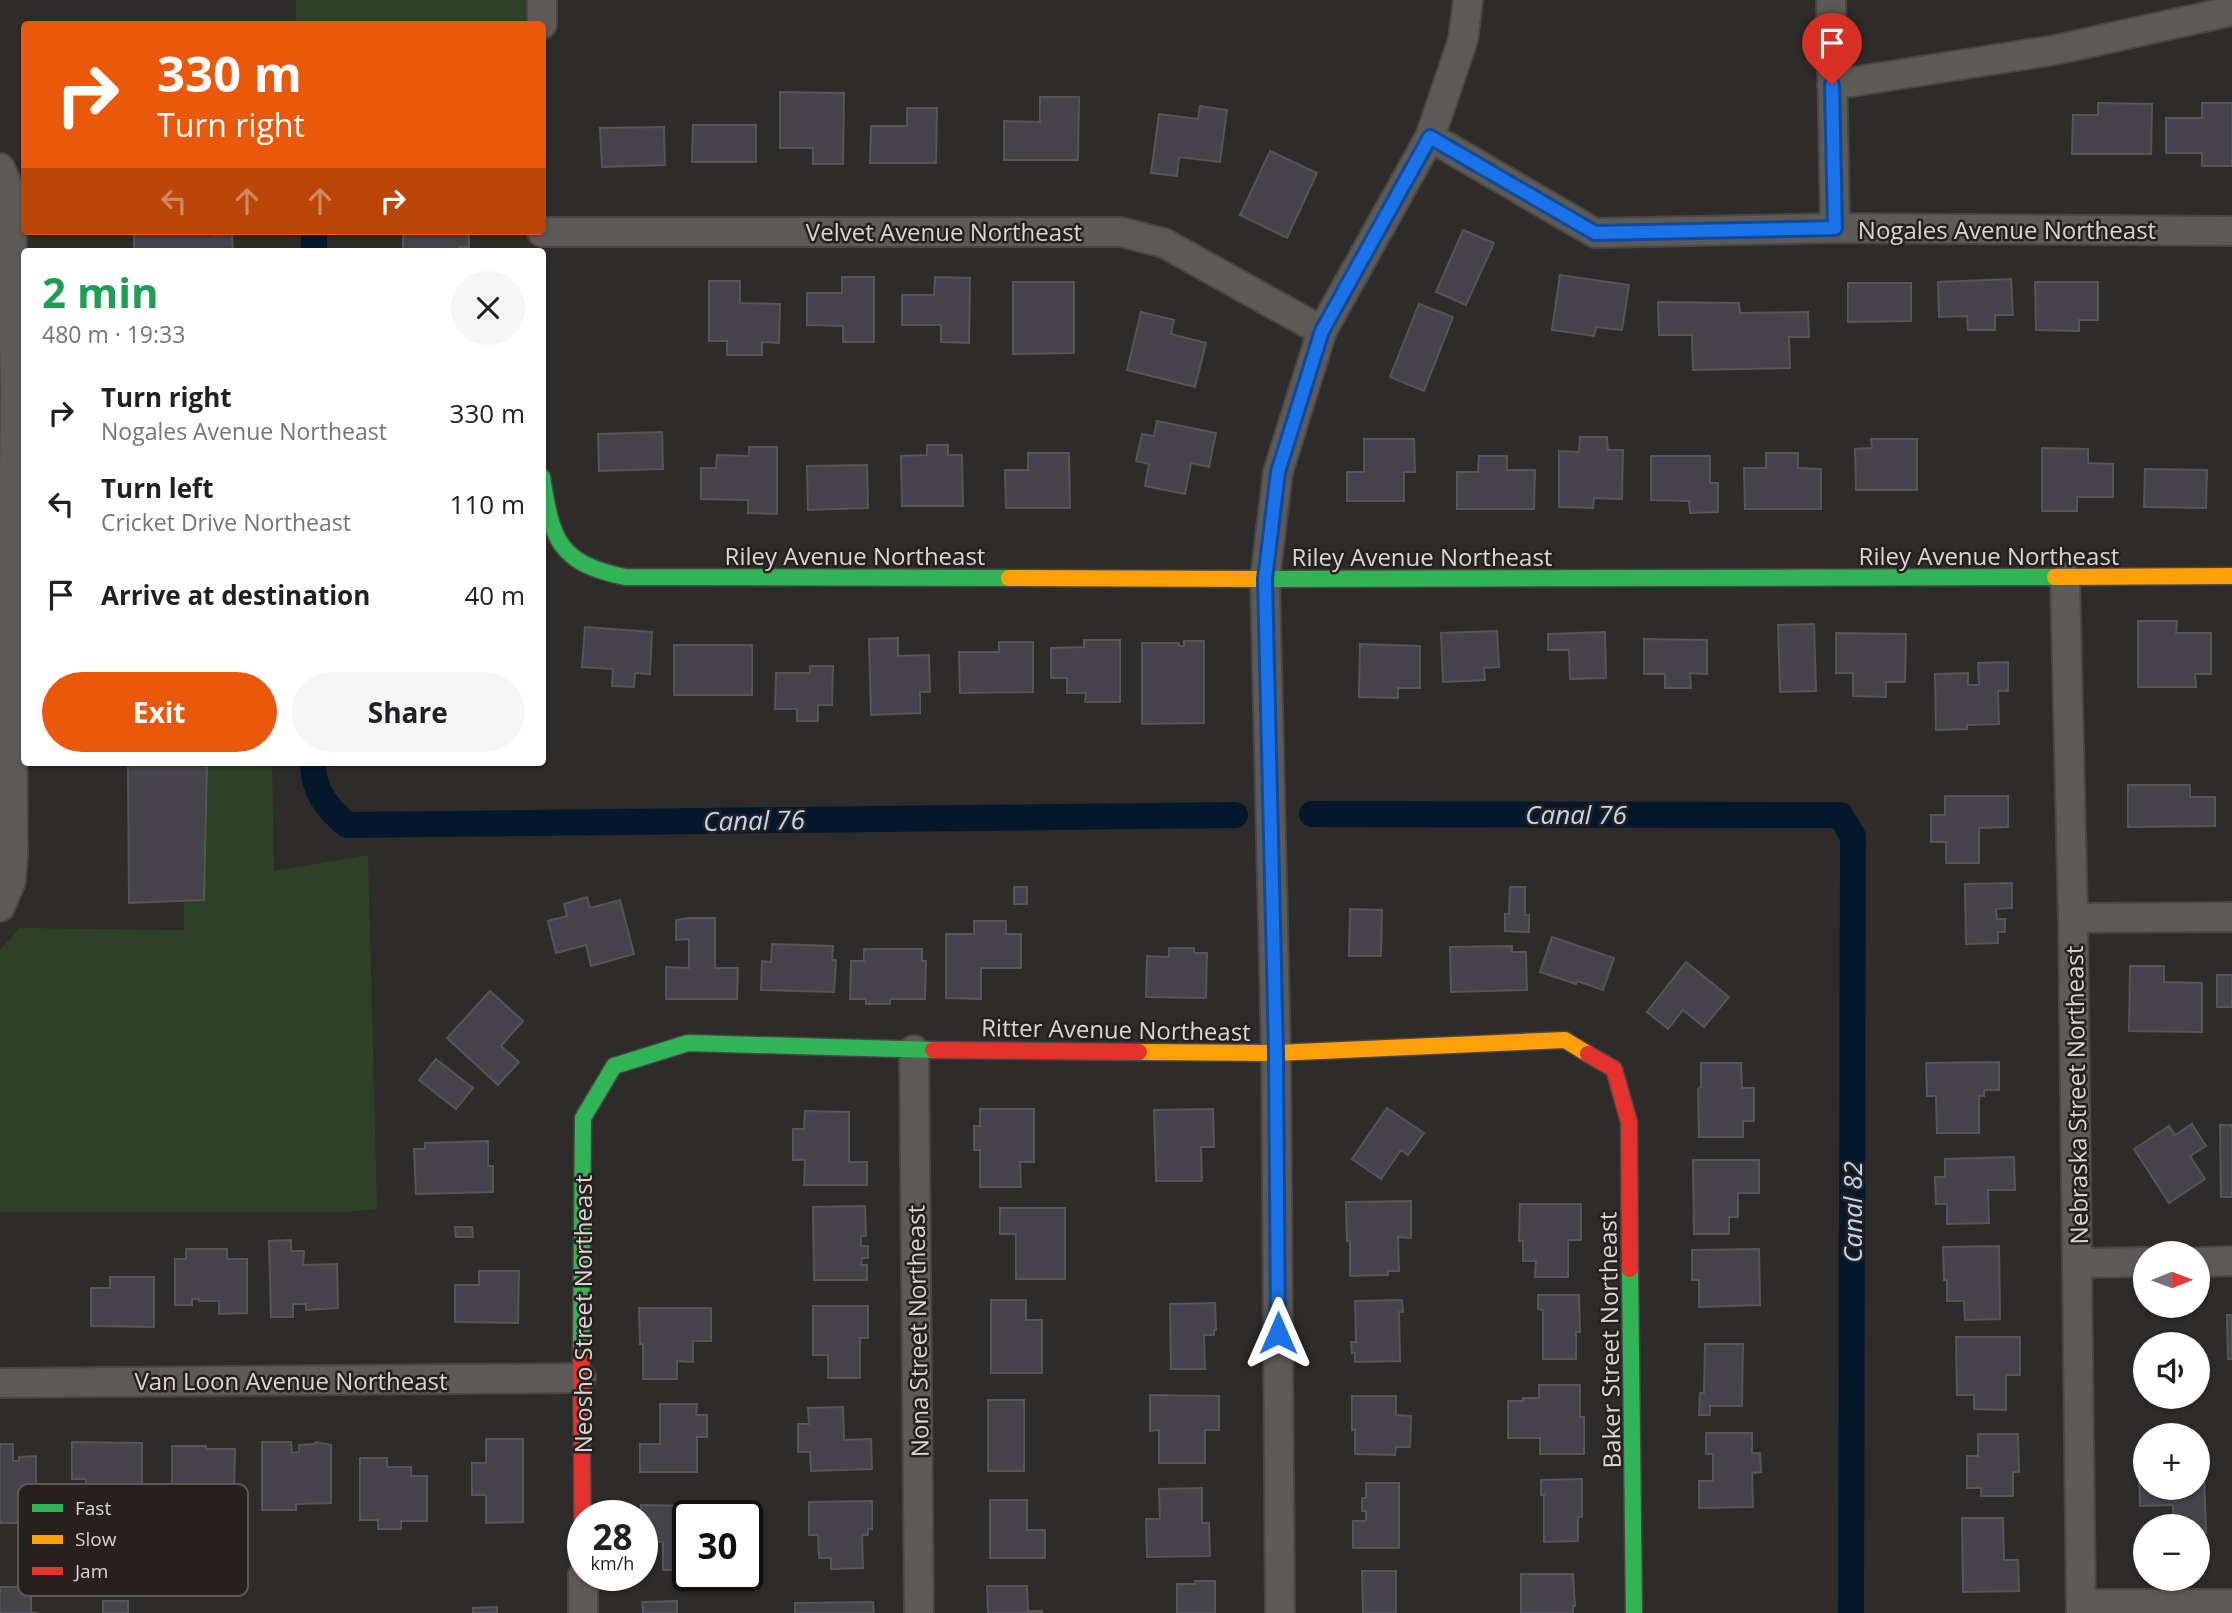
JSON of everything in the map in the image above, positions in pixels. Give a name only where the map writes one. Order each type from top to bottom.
[{"type":"street","points":[[542,0],[542,21]]},
{"type":"street","points":[[1280,1613],[1276,1053],[1265,579],[1278,472],[1322,331],[1430,137],[1462,40],[1468,0]]},
{"type":"street","points":[[1830,0],[1835,228]]},
{"type":"street","points":[[1832,85],[2055,50],[2232,11]]},
{"type":"street","name":"Nogales Avenue Northeast","points":[[1430,137],[1595,233],[1835,228],[2232,231]]},
{"type":"street","points":[[0,168],[8,187],[11,205],[15,388],[6,632],[13,855],[11,881],[0,906]]},
{"type":"street","name":"Velvet Avenue Northeast","points":[[542,238],[1121,232],[1164,243],[1322,331]]},
{"type":"street","name":"Riley Avenue Northeast","points":[[546,506],[548,520],[573,562],[599,573],[625,577],[1265,579],[2232,576]]},
{"type":"street","name":"Nebraska Street Northeast","points":[[2065,578],[2073,918],[2081,1609]]},
{"type":"street","points":[[2073,918],[2232,917]]},
{"type":"street","name":"Ritter Avenue Northeast","points":[[614,1066],[688,1043],[914,1050],[1276,1053],[1565,1040],[1614,1069]]},
{"type":"street","name":"Nona Street Northeast","points":[[914,1050],[919,1613]]},
{"type":"street","name":"Neosho Street Northeast","points":[[582,1500],[583,1118],[614,1066]]},
{"type":"street","name":"Baker Street Northeast","points":[[1614,1069],[1629,1122],[1634,1613]]},
{"type":"street","points":[[2210,1262],[2232,1261]]},
{"type":"street","points":[[2078,1263],[2133,1262]]},
{"type":"street","name":"Van Loon Avenue Northeast","points":[[0,1382],[581,1378]]},
{"type":"street","name":"Neosho Street Northeast","points":[[583,1591],[583,1613]]},
{"type":"street","points":[[2081,1609],[2232,1604]]},
{"type":"green space","points":[[296,0],[528,0],[528,21],[296,21]]},
{"type":"green space","points":[[182,766],[272,766],[274,871],[368,855],[377,1209],[347,1212],[0,1212],[0,950],[20,928],[184,930]]},
{"type":"building","points":[[780,92],[844,93],[843,164],[813,164],[813,148],[780,148]]},
{"type":"building","points":[[1040,97],[1079,97],[1078,160],[1004,160],[1004,121],[1040,122]]},
{"type":"building","points":[[2098,103],[2152,104],[2151,154],[2072,154],[2073,115],[2098,115]]},
{"type":"building","points":[[2202,103],[2232,103],[2232,166],[2202,166],[2202,153],[2166,153],[2166,118],[2202,118]]},
{"type":"building","points":[[1200,106],[1227,110],[1220,162],[1179,157],[1177,176],[1151,173],[1159,114],[1198,119]]},
{"type":"building","points":[[907,108],[937,108],[936,163],[870,163],[871,126],[907,126]]},
{"type":"building","points":[[693,125],[756,125],[756,162],[692,162]]},
{"type":"building","points":[[664,127],[665,165],[602,167],[600,128]]},
{"type":"building","points":[[1270,151],[1317,173],[1287,238],[1240,215]]},
{"type":"building","points":[[1463,230],[1494,243],[1466,305],[1436,292]]},
{"type":"building","points":[[134,235],[232,235],[233,248],[134,248]]},
{"type":"building","points":[[403,235],[469,235],[469,247],[403,248]]},
{"type":"building","points":[[1560,275],[1629,285],[1622,330],[1596,327],[1594,336],[1552,330]]},
{"type":"building","points":[[842,277],[874,277],[874,342],[843,342],[843,326],[807,325],[807,293],[842,293]]},
{"type":"building","points":[[935,277],[970,278],[969,343],[941,342],[941,325],[902,325],[902,295],[934,295]]},
{"type":"building","points":[[2011,279],[2013,315],[1995,315],[1995,330],[1968,330],[1967,316],[1939,317],[1938,282]]},
{"type":"building","points":[[709,281],[740,281],[740,303],[780,304],[779,343],[762,342],[762,355],[727,355],[727,341],[709,341]]},
{"type":"building","points":[[1013,282],[1074,282],[1074,353],[1013,354]]},
{"type":"building","points":[[2035,282],[2098,282],[2098,320],[2079,320],[2079,331],[2036,330]]},
{"type":"building","points":[[1848,283],[1911,283],[1911,321],[1848,322]]},
{"type":"building","points":[[1658,302],[1739,303],[1740,313],[1808,312],[1809,337],[1789,337],[1790,368],[1693,370],[1692,335],[1659,335]]},
{"type":"building","points":[[1419,304],[1453,317],[1424,391],[1390,377]]},
{"type":"building","points":[[1141,312],[1174,320],[1171,334],[1206,343],[1195,387],[1127,370]]},
{"type":"building","points":[[1157,421],[1216,433],[1209,467],[1191,463],[1185,494],[1145,486],[1149,464],[1136,461],[1142,434],[1154,436]]},
{"type":"building","points":[[662,432],[663,469],[599,471],[598,434]]},
{"type":"building","points":[[1580,437],[1607,437],[1608,450],[1623,450],[1622,499],[1594,498],[1593,508],[1559,507],[1559,451],[1579,452]]},
{"type":"building","points":[[1364,439],[1414,439],[1415,472],[1404,472],[1404,501],[1347,501],[1347,472],[1364,472]]},
{"type":"building","points":[[1871,439],[1917,439],[1917,490],[1856,490],[1855,449],[1872,448]]},
{"type":"building","points":[[927,445],[948,445],[948,455],[962,455],[963,506],[902,506],[901,456],[927,455]]},
{"type":"building","points":[[749,447],[777,447],[777,514],[748,513],[748,500],[701,499],[701,468],[716,468],[717,455],[749,456]]},
{"type":"building","points":[[2042,448],[2088,449],[2088,463],[2113,464],[2113,497],[2077,497],[2077,511],[2042,511]]},
{"type":"building","points":[[1028,453],[1069,453],[1070,508],[1006,508],[1005,470],[1028,470]]},
{"type":"building","points":[[1766,453],[1798,453],[1798,468],[1821,469],[1821,509],[1745,509],[1744,468],[1766,468]]},
{"type":"building","points":[[1479,456],[1507,456],[1507,470],[1535,470],[1534,509],[1457,509],[1457,472],[1478,472]]},
{"type":"building","points":[[1651,456],[1710,456],[1710,483],[1718,483],[1718,512],[1690,513],[1689,501],[1651,500]]},
{"type":"building","points":[[867,465],[868,508],[808,510],[807,466]]},
{"type":"building","points":[[2145,469],[2207,470],[2206,508],[2144,507]]},
{"type":"building","points":[[2138,621],[2177,621],[2176,633],[2211,633],[2211,674],[2195,674],[2196,687],[2138,687]]},
{"type":"building","points":[[1814,624],[1816,691],[1780,692],[1778,625]]},
{"type":"building","points":[[585,627],[652,632],[650,674],[635,673],[634,687],[612,686],[613,669],[582,667]]},
{"type":"building","points":[[1497,631],[1499,667],[1484,668],[1485,680],[1443,682],[1441,633]]},
{"type":"building","points":[[1605,632],[1606,678],[1570,679],[1569,650],[1548,650],[1548,634]]},
{"type":"building","points":[[1836,633],[1906,634],[1905,682],[1886,682],[1886,697],[1853,696],[1853,673],[1836,673]]},
{"type":"building","points":[[898,638],[898,656],[929,655],[930,692],[920,692],[920,713],[871,715],[869,639]]},
{"type":"building","points":[[1644,639],[1707,640],[1707,674],[1690,673],[1691,688],[1665,688],[1665,674],[1644,674]]},
{"type":"building","points":[[1084,640],[1120,640],[1120,702],[1085,702],[1086,693],[1067,693],[1067,678],[1051,678],[1051,648],[1084,647]]},
{"type":"building","points":[[1184,641],[1204,641],[1204,723],[1142,724],[1142,643],[1179,643],[1179,646],[1184,646]]},
{"type":"building","points":[[999,642],[1033,642],[1033,692],[960,693],[959,652],[999,652]]},
{"type":"building","points":[[1360,644],[1420,646],[1420,688],[1398,688],[1398,698],[1359,697]]},
{"type":"building","points":[[674,645],[752,645],[752,695],[674,695]]},
{"type":"building","points":[[2008,662],[2008,691],[1998,691],[1999,724],[1936,730],[1935,674],[1968,673],[1968,685],[1979,685],[1978,663]]},
{"type":"building","points":[[810,666],[833,666],[832,705],[818,705],[818,721],[797,721],[797,709],[775,709],[776,673],[810,673]]},
{"type":"building","points":[[128,766],[207,766],[204,900],[129,903]]},
{"type":"building","points":[[2128,785],[2190,785],[2190,797],[2215,797],[2215,826],[2128,827]]},
{"type":"building","points":[[1945,796],[2008,796],[2008,827],[1979,828],[1979,863],[1946,863],[1946,842],[1931,842],[1931,815],[1945,815]]},
{"type":"building","points":[[2012,883],[2012,908],[1996,909],[1997,919],[2005,919],[2005,932],[1998,932],[1998,943],[1966,944],[1965,884]]},
{"type":"building","points":[[1014,887],[1027,887],[1027,904],[1014,904]]},
{"type":"building","points":[[1510,887],[1525,887],[1525,915],[1529,915],[1529,932],[1505,931]]},
{"type":"building","points":[[587,897],[590,908],[620,900],[634,954],[591,966],[586,945],[556,953],[548,921],[567,916],[564,904]]},
{"type":"building","points":[[1350,909],[1382,910],[1381,956],[1349,956]]},
{"type":"building","points":[[715,918],[715,968],[738,968],[737,999],[666,999],[666,967],[689,968],[689,939],[676,940],[676,920]]},
{"type":"building","points":[[974,921],[1006,921],[1006,934],[1021,934],[1021,968],[981,968],[981,999],[946,998],[946,934],[974,934]]},
{"type":"building","points":[[1552,937],[1614,958],[1603,990],[1540,972]]},
{"type":"building","points":[[772,944],[833,946],[832,960],[836,960],[834,992],[761,990],[762,961],[771,962]]},
{"type":"building","points":[[1512,946],[1512,952],[1526,952],[1527,990],[1451,992],[1450,947]]},
{"type":"building","points":[[1169,948],[1194,948],[1194,953],[1207,953],[1206,998],[1146,997],[1147,956],[1169,957]]},
{"type":"building","points":[[864,949],[922,949],[922,961],[926,961],[925,999],[890,999],[890,1004],[866,1004],[866,999],[850,999],[851,961],[864,961]]},
{"type":"building","points":[[1686,962],[1729,997],[1704,1027],[1683,1010],[1668,1029],[1647,1012]]},
{"type":"building","points":[[2130,966],[2164,966],[2164,982],[2202,983],[2202,1032],[2129,1031]]},
{"type":"building","points":[[2217,975],[2232,975],[2232,1007],[2217,1007]]},
{"type":"building","points":[[490,991],[523,1021],[501,1046],[519,1062],[498,1085],[447,1038]]},
{"type":"building","points":[[436,1059],[473,1088],[456,1109],[419,1080]]},
{"type":"building","points":[[1999,1062],[1999,1090],[1984,1090],[1984,1096],[1979,1096],[1979,1133],[1937,1133],[1936,1096],[1927,1096],[1926,1063]]},
{"type":"building","points":[[1701,1063],[1741,1063],[1742,1088],[1754,1088],[1754,1121],[1743,1121],[1743,1137],[1699,1137],[1698,1089],[1701,1087]]},
{"type":"building","points":[[1387,1108],[1424,1133],[1408,1155],[1401,1150],[1381,1179],[1352,1159]]},
{"type":"building","points":[[980,1109],[1034,1109],[1034,1162],[1020,1162],[1021,1187],[980,1187],[980,1150],[974,1150],[974,1126],[980,1126]]},
{"type":"building","points":[[1213,1109],[1214,1147],[1201,1147],[1202,1181],[1156,1181],[1154,1110]]},
{"type":"building","points":[[805,1111],[849,1112],[849,1162],[867,1162],[867,1185],[804,1185],[805,1160],[793,1160],[793,1129],[804,1129]]},
{"type":"building","points":[[2192,1124],[2206,1146],[2190,1156],[2205,1179],[2169,1203],[2134,1149],[2169,1126],[2175,1135]]},
{"type":"building","points":[[2220,1125],[2232,1125],[2232,1197],[2221,1197]]},
{"type":"building","points":[[488,1141],[488,1166],[493,1166],[493,1192],[416,1194],[414,1149],[425,1149],[425,1143]]},
{"type":"building","points":[[2014,1157],[2015,1190],[1988,1190],[1989,1223],[1947,1224],[1947,1204],[1936,1204],[1935,1177],[1945,1177],[1945,1159]]},
{"type":"building","points":[[1693,1160],[1759,1160],[1759,1193],[1738,1193],[1738,1217],[1729,1217],[1729,1234],[1694,1234]]},
{"type":"building","points":[[1411,1201],[1411,1238],[1398,1237],[1399,1271],[1388,1271],[1388,1275],[1350,1276],[1346,1202]]},
{"type":"building","points":[[1520,1204],[1581,1204],[1581,1240],[1568,1240],[1568,1277],[1535,1277],[1536,1261],[1523,1261],[1523,1241],[1519,1241]]},
{"type":"building","points":[[865,1206],[866,1236],[861,1236],[861,1246],[868,1246],[868,1258],[862,1258],[861,1265],[867,1265],[867,1280],[814,1280],[813,1207]]},
{"type":"building","points":[[1000,1208],[1065,1208],[1065,1279],[1016,1279],[1016,1234],[1000,1234]]},
{"type":"building","points":[[455,1227],[472,1227],[473,1237],[456,1237]]},
{"type":"building","points":[[291,1240],[291,1251],[304,1251],[303,1265],[337,1264],[338,1308],[306,1310],[306,1304],[293,1304],[293,1317],[271,1317],[269,1241]]},
{"type":"building","points":[[1999,1246],[2000,1319],[1965,1320],[1964,1301],[1947,1301],[1943,1247]]},
{"type":"building","points":[[186,1249],[227,1249],[227,1259],[247,1259],[247,1313],[219,1314],[219,1301],[192,1299],[192,1305],[175,1305],[175,1259],[186,1259]]},
{"type":"building","points":[[1759,1249],[1760,1305],[1699,1307],[1699,1280],[1692,1280],[1692,1250]]},
{"type":"building","points":[[479,1271],[519,1271],[518,1323],[455,1322],[455,1285],[479,1285]]},
{"type":"building","points":[[110,1277],[154,1277],[154,1327],[91,1326],[91,1288],[110,1288]]},
{"type":"building","points":[[1538,1295],[1579,1295],[1580,1332],[1576,1332],[1576,1359],[1543,1359],[1543,1310],[1538,1309]]},
{"type":"building","points":[[991,1300],[1026,1300],[1026,1320],[1042,1320],[1042,1373],[991,1373]]},
{"type":"building","points":[[1402,1300],[1403,1312],[1399,1312],[1400,1361],[1355,1362],[1351,1342],[1356,1342],[1355,1301]]},
{"type":"building","points":[[1215,1303],[1216,1330],[1214,1335],[1204,1335],[1205,1369],[1171,1369],[1170,1304]]},
{"type":"building","points":[[813,1306],[868,1306],[868,1338],[860,1338],[860,1378],[828,1378],[828,1355],[813,1355]]},
{"type":"building","points":[[639,1308],[711,1308],[711,1341],[693,1341],[693,1362],[677,1361],[677,1379],[643,1379]]},
{"type":"building","points":[[2227,1315],[2232,1315],[2232,1359],[2228,1359]]},
{"type":"building","points":[[1956,1337],[2020,1337],[2020,1375],[2006,1375],[2006,1410],[1974,1409],[1974,1395],[1957,1395]]},
{"type":"building","points":[[1705,1344],[1743,1344],[1742,1406],[1710,1406],[1710,1415],[1699,1415],[1700,1393],[1704,1393]]},
{"type":"building","points":[[1539,1385],[1580,1385],[1580,1417],[1584,1417],[1584,1454],[1540,1454],[1540,1438],[1508,1438],[1508,1401],[1539,1398]]},
{"type":"building","points":[[1150,1395],[1219,1396],[1219,1430],[1205,1430],[1205,1463],[1159,1463],[1159,1430],[1150,1431]]},
{"type":"building","points":[[1352,1396],[1396,1396],[1396,1415],[1411,1416],[1410,1447],[1396,1447],[1395,1455],[1355,1454]]},
{"type":"building","points":[[988,1400],[1024,1400],[1024,1471],[988,1471]]},
{"type":"building","points":[[660,1404],[697,1404],[696,1415],[707,1415],[707,1437],[697,1437],[697,1472],[640,1472],[640,1444],[660,1444]]},
{"type":"building","points":[[843,1407],[844,1440],[871,1439],[872,1469],[811,1471],[810,1452],[798,1452],[798,1424],[809,1424],[808,1408]]},
{"type":"building","points":[[1706,1433],[1752,1433],[1752,1453],[1760,1453],[1761,1472],[1752,1473],[1753,1507],[1699,1508],[1699,1481],[1713,1481],[1713,1454],[1706,1454]]},
{"type":"building","points":[[1978,1434],[2018,1434],[2019,1472],[2013,1472],[2013,1496],[1981,1496],[1981,1488],[1967,1488],[1967,1456],[1978,1456]]},
{"type":"building","points":[[486,1439],[523,1439],[523,1522],[486,1523],[486,1495],[472,1495],[472,1463],[486,1463]]},
{"type":"building","points":[[72,1442],[142,1443],[142,1484],[86,1484],[86,1479],[72,1479]]},
{"type":"building","points":[[262,1442],[291,1442],[292,1453],[299,1452],[299,1445],[316,1442],[331,1445],[331,1503],[296,1504],[296,1510],[262,1510]]},
{"type":"building","points":[[0,1444],[13,1444],[13,1461],[19,1461],[19,1457],[36,1456],[36,1484],[18,1484],[18,1523],[0,1523]]},
{"type":"building","points":[[172,1446],[235,1449],[234,1484],[172,1484]]},
{"type":"building","points":[[360,1458],[387,1458],[387,1467],[411,1467],[411,1476],[427,1476],[427,1521],[401,1521],[401,1529],[378,1529],[378,1520],[360,1520]]},
{"type":"building","points":[[1582,1479],[1582,1517],[1578,1517],[1578,1541],[1544,1542],[1544,1495],[1541,1495],[1541,1480]]},
{"type":"building","points":[[1366,1483],[1399,1483],[1399,1548],[1353,1548],[1353,1521],[1366,1521],[1366,1511],[1362,1511],[1362,1498],[1366,1498]]},
{"type":"building","points":[[1202,1488],[1202,1523],[1209,1523],[1210,1556],[1147,1557],[1146,1519],[1160,1519],[1159,1489]]},
{"type":"building","points":[[990,1500],[1027,1500],[1027,1530],[1045,1530],[1045,1558],[990,1558]]},
{"type":"building","points":[[2140,1500],[2205,1500],[2205,1514],[2173,1514],[2173,1505],[2140,1506]]},
{"type":"building","points":[[872,1501],[872,1529],[868,1529],[868,1535],[862,1535],[863,1568],[831,1569],[831,1558],[819,1558],[818,1535],[809,1535],[809,1502]]},
{"type":"building","points":[[658,1505],[672,1506],[672,1570],[663,1570],[663,1542],[658,1542]]},
{"type":"building","points":[[1962,1518],[2003,1518],[2004,1560],[2018,1560],[2019,1591],[1963,1592]]},
{"type":"building","points":[[1362,1571],[1396,1571],[1396,1613],[1363,1613]]},
{"type":"building","points":[[1521,1574],[1573,1574],[1573,1613],[1521,1613]]},
{"type":"building","points":[[1195,1581],[1215,1581],[1215,1613],[1177,1613],[1177,1584],[1195,1584]]},
{"type":"building","points":[[987,1586],[1027,1586],[1028,1611],[1042,1613],[988,1613]]},
{"type":"building","points":[[0,1587],[18,1587],[18,1596],[31,1596],[31,1612],[38,1613],[0,1613]]},
{"type":"building","points":[[103,1601],[128,1601],[128,1613],[103,1613]]},
{"type":"building","points":[[677,1601],[677,1613],[643,1613],[642,1602]]},
{"type":"building","points":[[873,1602],[874,1613],[795,1613],[795,1603]]},
{"type":"building","points":[[497,1607],[497,1613],[473,1613],[473,1608]]},
{"type":"waterway","name":"Canal 76","points":[[314,235],[314,248]]},
{"type":"waterway","name":"Canal 76","points":[[313,766],[322,798],[347,825],[1235,815]]},
{"type":"waterway","name":"Canal 82","points":[[1312,814],[1840,815],[1853,836],[1851,1613]]},
{"type":"traffic: fast","points":[[546,497],[555,533],[572,556],[585,564],[625,577],[1009,578]]},
{"type":"traffic: fast","points":[[1266,579],[2055,577]]},
{"type":"traffic: fast","points":[[581,1349],[583,1118],[614,1066],[688,1043],[933,1050]]},
{"type":"traffic: fast","points":[[1630,1269],[1634,1613]]},
{"type":"traffic: slow","points":[[2055,577],[2232,576]]},
{"type":"traffic: slow","points":[[1009,578],[1266,579]]},
{"type":"traffic: slow","points":[[1139,1052],[1276,1053],[1565,1040],[1588,1054]]},
{"type":"traffic: jam","points":[[933,1050],[1139,1052]]},
{"type":"traffic: jam","points":[[1588,1054],[1614,1069],[1629,1122],[1630,1269]]},
{"type":"traffic: jam","points":[[581,1349],[582,1500]]},
{"type":"route","points":[[1278,1333],[1276,1053],[1265,579],[1278,472],[1322,331],[1430,137],[1595,233],[1835,228],[1832,85]]}]
